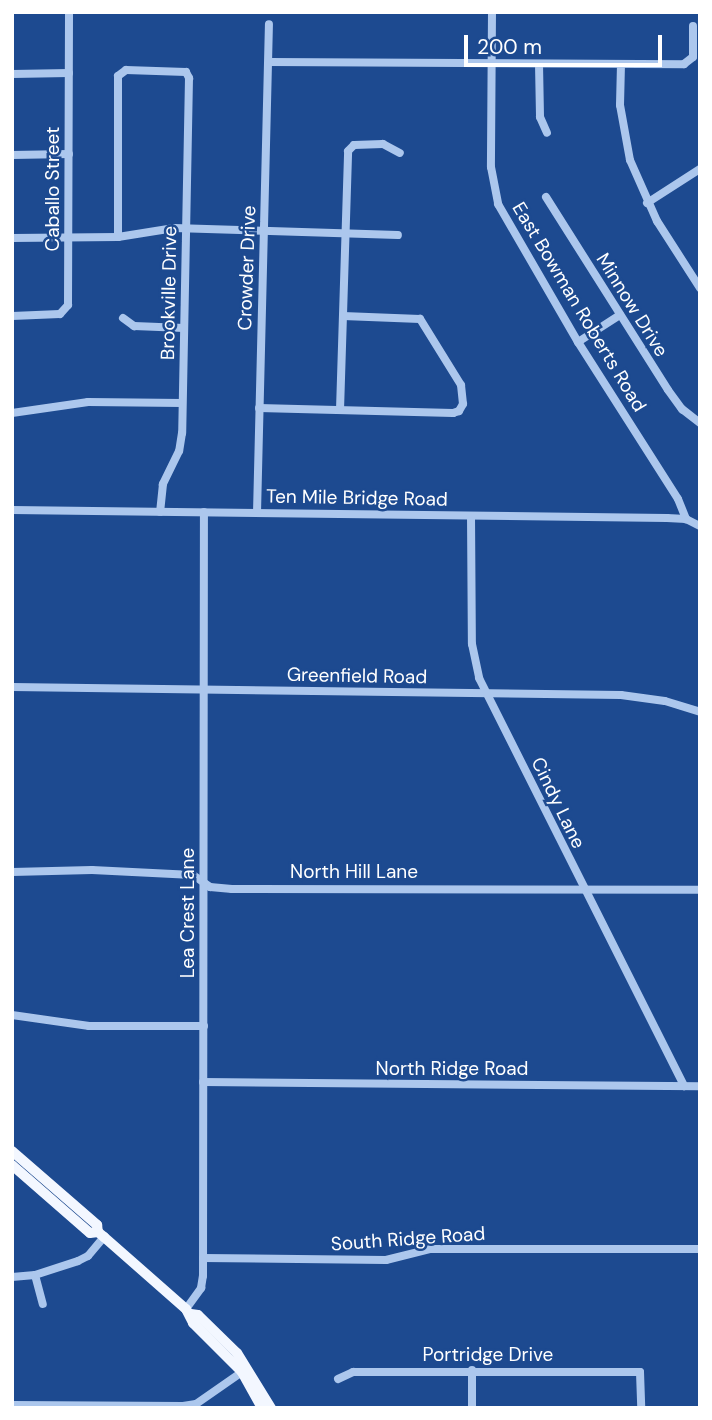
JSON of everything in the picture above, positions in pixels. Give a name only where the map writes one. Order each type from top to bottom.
[{"type":"main road","points":[[12,1151],[97,1225],[101,1235],[188,1312],[193,1323],[242,1372],[262,1408]]},
{"type":"main road","points":[[12,1165],[90,1233],[101,1235]]},
{"type":"main road","points":[[188,1312],[198,1315],[237,1353],[271,1408]]},
{"type":"street","name":"Caballo Street","points":[[12,316],[60,314],[67,309],[69,12]]},
{"type":"street","name":"East Bowman Roberts Road","points":[[492,12],[491,167],[498,204],[578,342],[683,506],[686,519]]},
{"type":"street","name":"Crowder Drive","points":[[257,513],[269,24]]},
{"type":"street","points":[[269,62],[687,64],[693,57],[693,26]]},
{"type":"street","points":[[539,64],[540,117],[547,133]]},
{"type":"street","points":[[621,64],[620,105],[625,142],[647,203],[700,288]]},
{"type":"street","name":"Brookville Drive","points":[[118,237],[118,76],[126,70],[186,72],[189,78],[181,443],[163,484],[160,512]]},
{"type":"street","points":[[12,74],[69,73]]},
{"type":"street","points":[[340,410],[350,146],[383,144],[400,153]]},
{"type":"street","points":[[12,155],[69,154]]},
{"type":"street","points":[[647,203],[700,169]]},
{"type":"street","name":"Minnow Drive","points":[[546,197],[676,401],[700,423]]},
{"type":"street","points":[[12,238],[118,237],[156,229],[186,228],[398,235]]},
{"type":"street","points":[[578,342],[620,315]]},
{"type":"street","points":[[259,408],[459,411],[463,397],[457,376],[421,319],[343,316]]},
{"type":"street","points":[[123,318],[134,326],[184,328]]},
{"type":"street","points":[[12,413],[88,402],[182,403]]},
{"type":"street","name":"Ten Mile Bridge Road","points":[[12,510],[686,519],[700,526]]},
{"type":"street","name":"Lea Crest Lane","points":[[188,1312],[201,1288],[203,1258],[204,512]]},
{"type":"street","name":"Cindy Lane","points":[[471,516],[472,644],[479,678],[684,1086]]},
{"type":"street","name":"Greenfield Road","points":[[12,687],[621,695],[665,701],[700,712]]},
{"type":"street","name":"North Hill Lane","points":[[12,872],[92,870],[193,875],[210,887],[232,889],[700,890]]},
{"type":"street","points":[[12,1015],[102,1026],[204,1026]]},
{"type":"street","name":"North Ridge Road","points":[[203,1082],[700,1086]]},
{"type":"street","points":[[12,1278],[35,1275],[88,1256],[101,1235]]},
{"type":"street","name":"South Ridge Road","points":[[203,1258],[386,1260],[430,1249],[700,1250]]},
{"type":"street","points":[[35,1275],[43,1304]]},
{"type":"street","points":[[472,1370],[472,1408]]},
{"type":"street","points":[[12,1405],[183,1406],[196,1404],[242,1372]]},
{"type":"street","name":"Portridge Drive","points":[[338,1380],[353,1372],[640,1372],[641,1408]]}]
